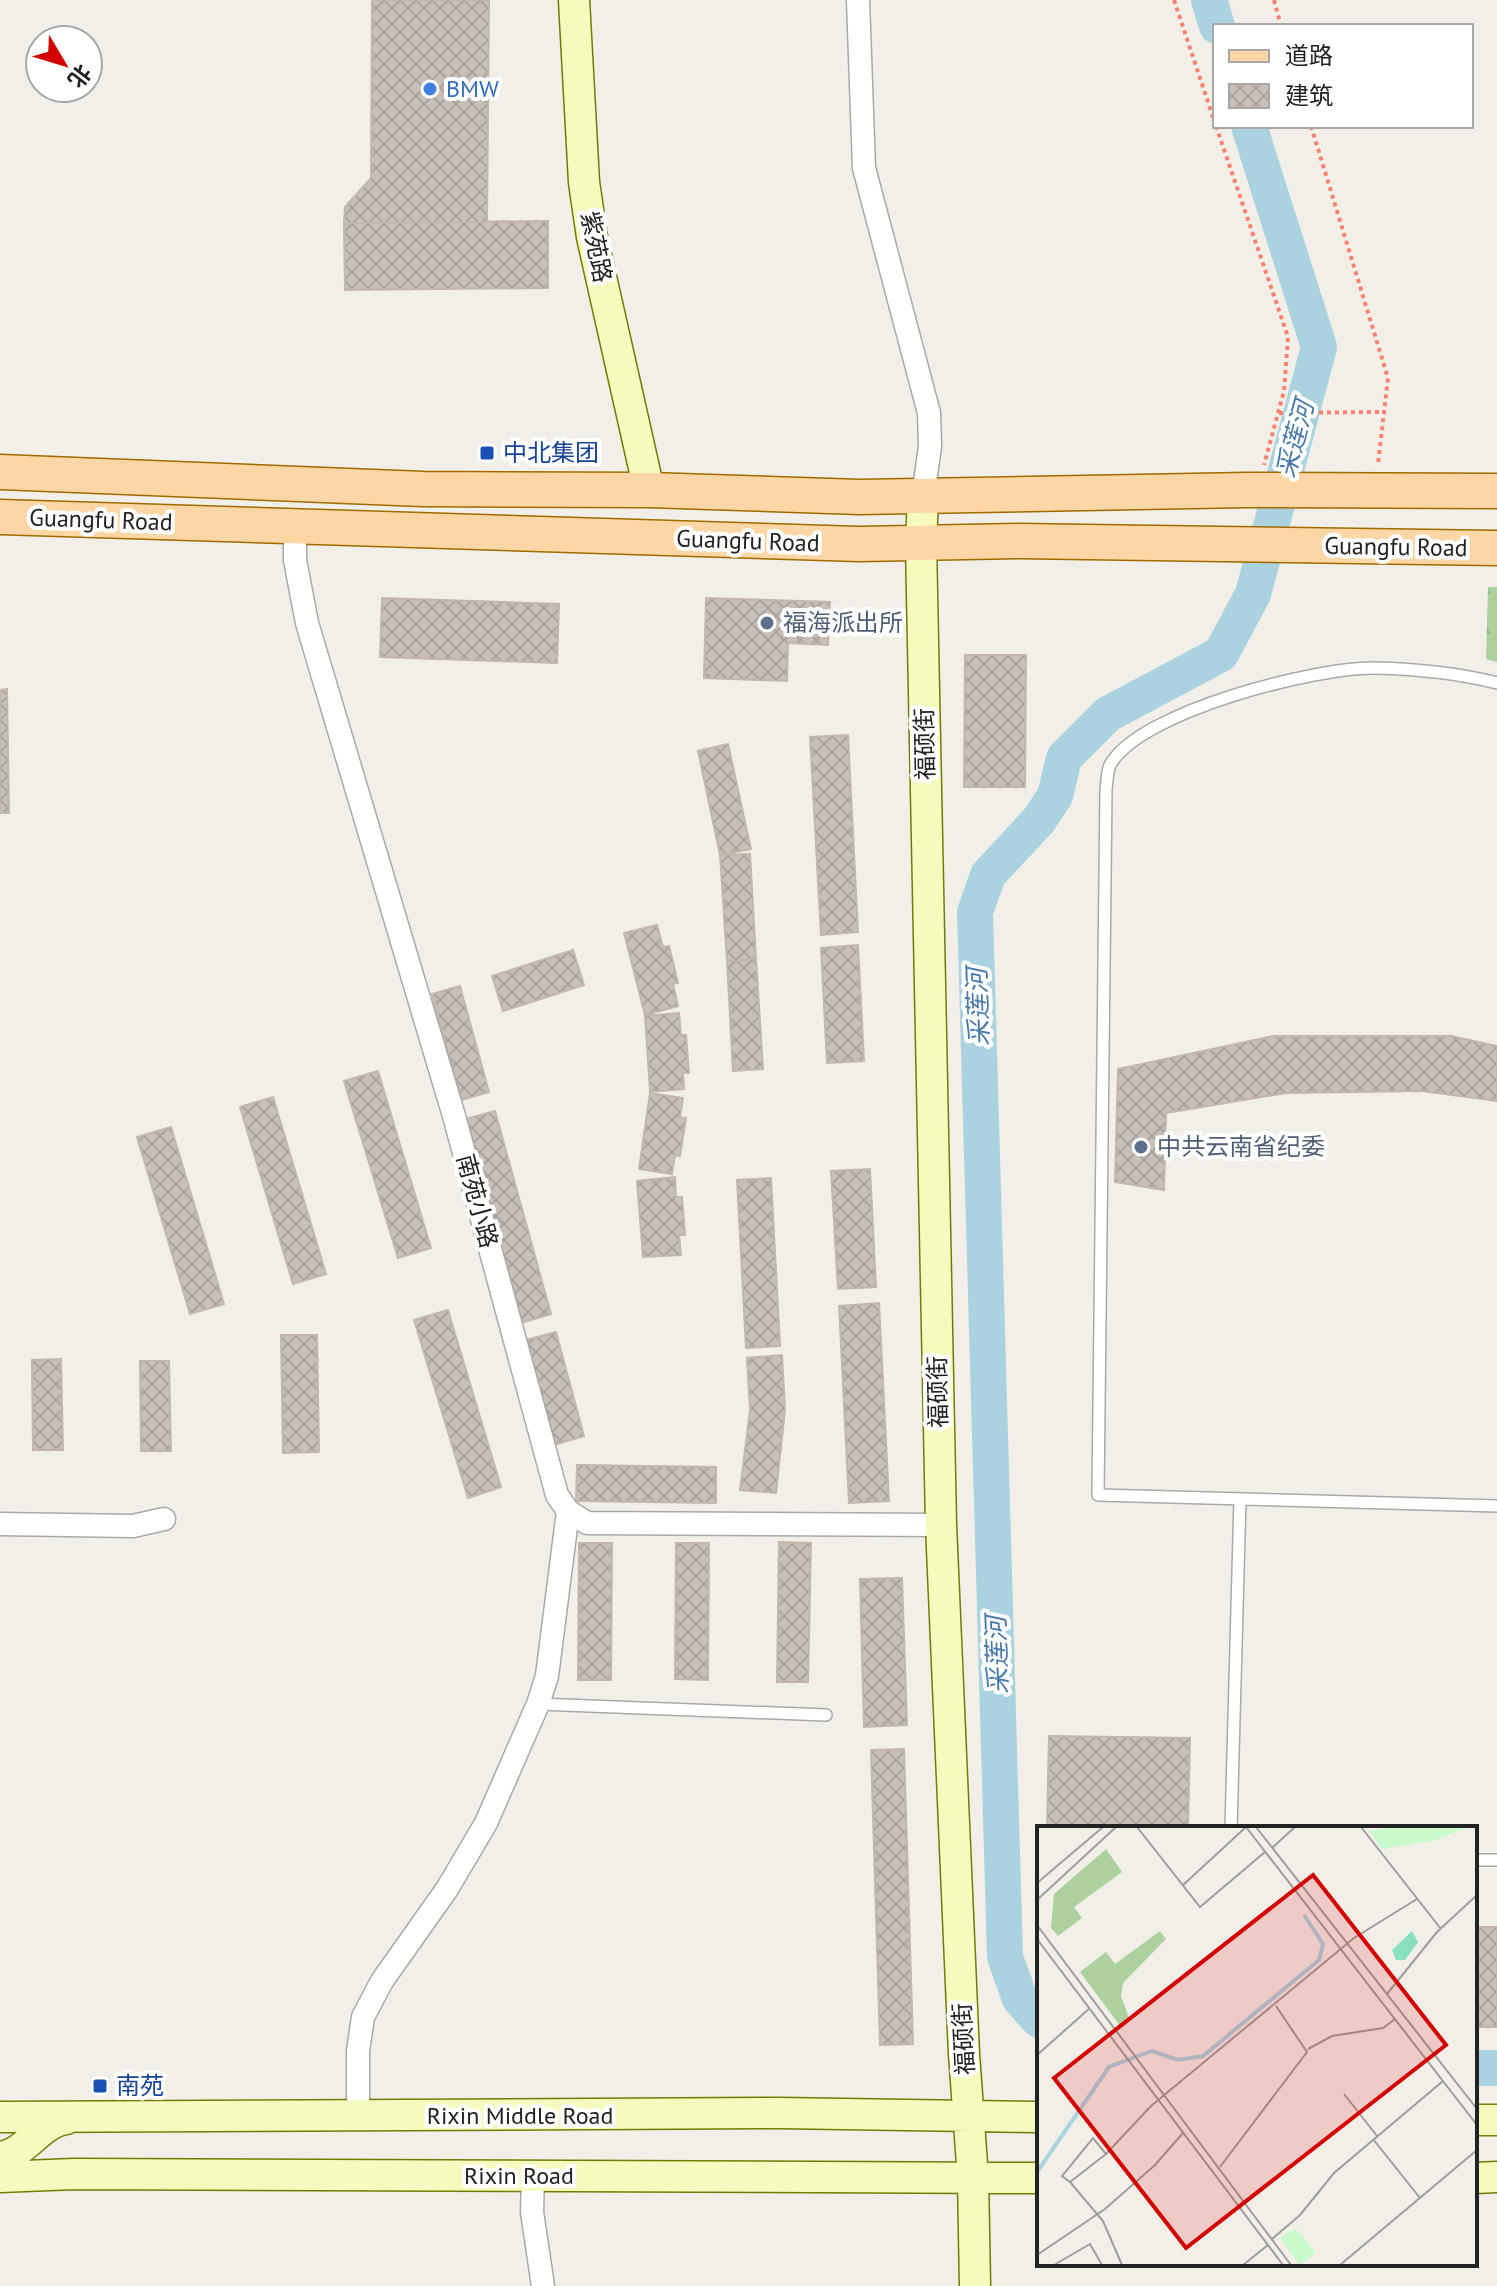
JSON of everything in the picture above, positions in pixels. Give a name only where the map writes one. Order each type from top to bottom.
[{"type":"main road","name":"紫苑路","points":[[574,0],[588,210],[649,490]]},
{"type":"main road","name":"Guangfu Road","points":[[0,472],[423,489],[649,490],[923,497],[1247,490],[1497,491]]},
{"type":"main road","name":"福硕街","points":[[923,497],[921,544],[941,1525],[973,2178],[975,2286]]},
{"type":"main road","name":"Guangfu Road","points":[[0,517],[921,544],[1019,541],[1497,548]]},
{"type":"main road","name":"Rixin Middle Road","points":[[0,2117],[779,2113],[1037,2117]]},
{"type":"main road","points":[[0,2157],[19,2149],[57,2120],[76,2117]]},
{"type":"main road","points":[[74,2174],[57,2162],[51,2146],[55,2131],[76,2117]]},
{"type":"main road","name":"Rixin Road","points":[[0,2177],[74,2174],[1037,2178]]},
{"type":"main road","points":[[1477,2178],[1497,2177]]},
{"type":"street","points":[[858,0],[864,168],[929,413],[930,446],[923,497]]},
{"type":"street","name":"南苑小路","points":[[295,527],[295,560],[307,623],[454,1116],[557,1495],[568,1511]]},
{"type":"street","points":[[358,2116],[358,2051],[363,2017],[382,1981],[447,1889],[486,1823],[538,1704],[547,1676],[568,1511],[587,1523],[606,1524],[941,1525]]},
{"type":"street","points":[[0,1524],[133,1526],[164,1519]]},
{"type":"street","points":[[533,2176],[532,2212],[543,2286]]},
{"type":"lane","points":[[1497,683],[1473,677],[1374,668],[1265,686],[1185,712],[1136,741],[1110,765],[1105,821],[1098,1495],[1497,1506]]},
{"type":"lane","points":[[1231,1826],[1240,1499]]},
{"type":"lane","points":[[538,1704],[826,1715]]},
{"type":"path","points":[[1174,0],[1213,119]]},
{"type":"path","points":[[1274,0],[1280,24]]},
{"type":"path","points":[[1216,128],[1288,337],[1279,413],[1263,469],[1247,490]]},
{"type":"path","points":[[1312,128],[1388,378],[1374,492]]},
{"type":"path","points":[[1279,413],[1385,412]]},
{"type":"green space","points":[[1488,587],[1497,587],[1497,662],[1486,659]]},
{"type":"building","name":"BMW","points":[[372,0],[489,0],[487,222],[344,223],[345,207],[371,178]]},
{"type":"building","points":[[548,221],[548,288],[345,290],[344,223]]},
{"type":"building","points":[[382,598],[559,604],[557,663],[380,657]]},
{"type":"building","name":"福海派出所","points":[[706,598],[830,602],[828,645],[788,643],[787,681],[704,678]]},
{"type":"building","points":[[965,655],[1026,655],[1025,787],[964,787]]},
{"type":"building","points":[[7,689],[9,813],[0,813],[0,690]]},
{"type":"building","points":[[848,735],[858,932],[821,935],[810,737]]},
{"type":"building","points":[[728,744],[751,849],[720,855],[698,751]]},
{"type":"building","points":[[750,854],[756,959],[727,961],[720,855]]},
{"type":"building","points":[[657,925],[663,947],[669,946],[678,983],[673,984],[678,1006],[645,1015],[624,933]]},
{"type":"building","points":[[858,945],[864,1061],[827,1063],[821,948]]},
{"type":"building","points":[[573,950],[584,985],[503,1011],[492,976]]},
{"type":"building","points":[[756,959],[763,1069],[733,1071],[727,961]]},
{"type":"building","points":[[460,986],[489,1092],[461,1100],[432,994]]},
{"type":"building","points":[[679,1013],[681,1035],[686,1035],[689,1073],[683,1073],[684,1089],[650,1092],[645,1016]]},
{"type":"building","name":"中共云南省纪委","points":[[1273,1036],[1451,1036],[1497,1046],[1497,1101],[1422,1091],[1286,1093],[1166,1113],[1164,1190],[1115,1182],[1118,1069]]},
{"type":"building","points":[[378,1071],[431,1248],[398,1258],[344,1081]]},
{"type":"building","points":[[650,1093],[683,1098],[680,1117],[686,1118],[680,1156],[675,1155],[672,1174],[639,1169]]},
{"type":"building","points":[[273,1097],[326,1274],[293,1284],[240,1107]]},
{"type":"building","points":[[495,1111],[551,1314],[521,1323],[466,1119]]},
{"type":"building","points":[[171,1127],[224,1304],[190,1314],[137,1137]]},
{"type":"building","points":[[870,1169],[876,1287],[838,1289],[831,1171]]},
{"type":"building","points":[[675,1177],[676,1197],[682,1197],[685,1235],[679,1235],[681,1255],[643,1257],[637,1181]]},
{"type":"building","points":[[771,1178],[780,1346],[746,1348],[737,1180]]},
{"type":"building","points":[[879,1303],[889,1501],[849,1503],[839,1306]]},
{"type":"building","points":[[448,1310],[501,1487],[468,1498],[414,1320]]},
{"type":"building","points":[[556,1332],[584,1436],[554,1445],[526,1340]]},
{"type":"building","points":[[281,1335],[317,1335],[319,1452],[283,1453]]},
{"type":"building","points":[[782,1355],[785,1410],[776,1493],[740,1490],[750,1410],[747,1358]]},
{"type":"building","points":[[61,1359],[63,1450],[33,1450],[32,1360]]},
{"type":"building","points":[[140,1361],[169,1361],[171,1451],[141,1451]]},
{"type":"building","points":[[577,1465],[716,1467],[716,1503],[576,1501]]},
{"type":"building","points":[[779,1542],[811,1543],[808,1682],[777,1682]]},
{"type":"building","points":[[579,1543],[612,1543],[611,1680],[578,1680]]},
{"type":"building","points":[[676,1543],[709,1543],[708,1680],[675,1679]]},
{"type":"building","points":[[902,1578],[907,1725],[864,1727],[860,1579]]},
{"type":"building","points":[[1049,1736],[1190,1738],[1188,1826],[1047,1826]]},
{"type":"building","points":[[904,1749],[913,2044],[880,2045],[871,1750]]},
{"type":"building","points":[[1477,1927],[1497,1927],[1497,2027],[1477,2027]]},
{"type":"waterway","name":"采莲河","points":[[1209,0],[1216,24]]},
{"type":"waterway","name":"采莲河","points":[[1037,2018],[1020,1999],[1005,1957],[975,912],[988,875],[1039,820],[1055,796],[1064,758],[1108,714],[1221,654],[1253,594],[1319,347],[1250,128]]},
{"type":"waterway","name":"采莲河","points":[[1477,2068],[1497,2068]]},
{"type":"place","name":"BMW","points":[[430,89]]},
{"type":"place","name":"中北集团","points":[[487,453]]},
{"type":"place","name":"福海派出所","points":[[767,623]]},
{"type":"place","name":"中共云南省纪委","points":[[1141,1147]]},
{"type":"place","name":"南苑","points":[[100,2086]]}]
